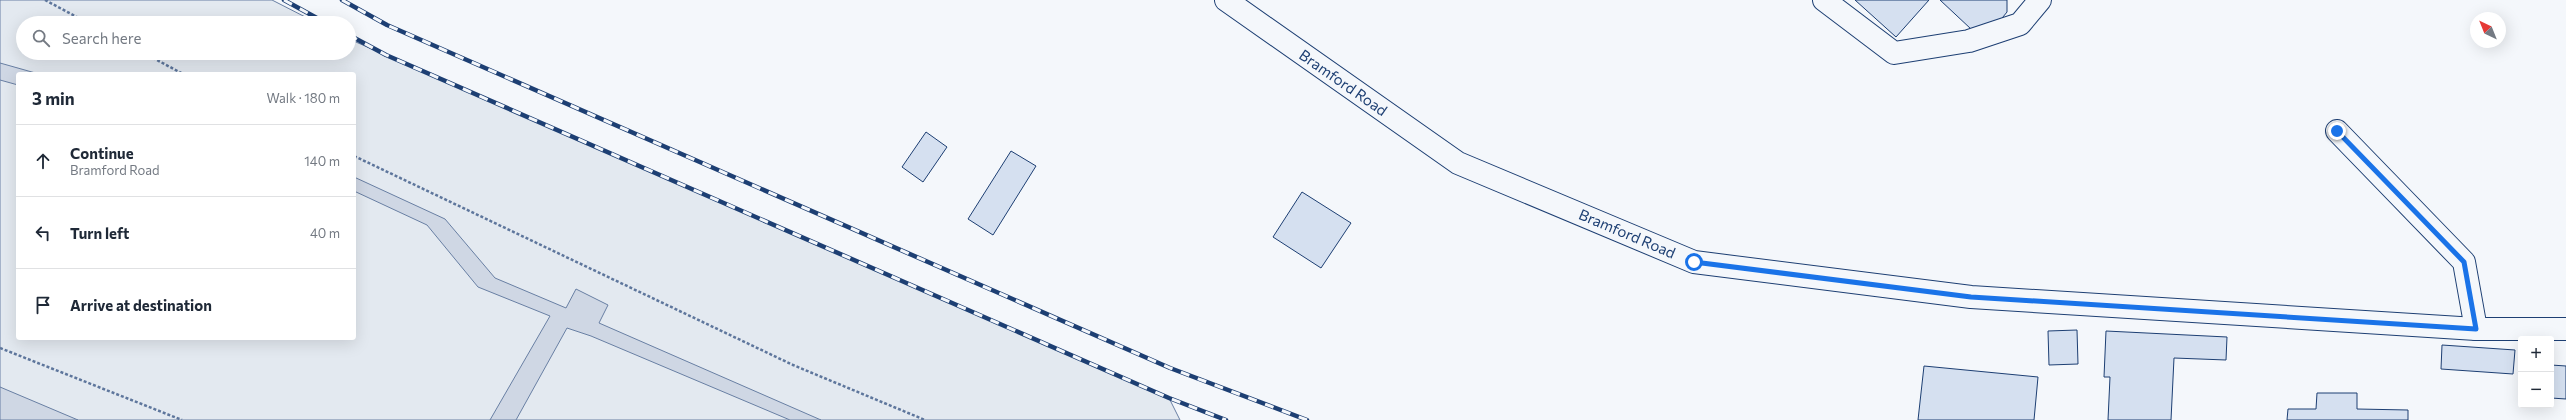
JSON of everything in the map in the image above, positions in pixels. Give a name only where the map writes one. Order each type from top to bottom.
[{"type":"main road","name":"Bramford Road","points":[[1226,0],[1458,163],[1694,262],[1971,297],[2476,329],[2566,329]]},
{"type":"main road","points":[[1824,0],[1894,53],[1969,41],[2020,24],[2040,0]]},
{"type":"main road","points":[[2337,131],[2464,262],[2476,329]]},
{"type":"path","points":[[45,0],[75,16]]},
{"type":"path","points":[[157,60],[179,72]]},
{"type":"path","points":[[356,157],[793,365],[925,420]]},
{"type":"path","points":[[0,348],[182,420]]},
{"type":"shaded area","points":[[0,0],[272,0],[303,16],[16,16],[16,60],[356,60],[356,42],[1169,398],[1180,420],[0,420]]},
{"type":"shaded area","points":[[0,63],[32,72],[16,72],[16,84],[0,80]]},
{"type":"shaded area","points":[[356,178],[445,219],[495,278],[566,308],[576,289],[608,305],[599,323],[821,420],[790,420],[591,336],[567,328],[516,420],[490,420],[550,316],[478,287],[427,225],[356,192]]},
{"type":"shaded area","points":[[0,387],[78,420],[0,420]]},
{"type":"building","points":[[1855,0],[1929,0],[1896,37]]},
{"type":"building","points":[[1940,0],[2007,0],[2007,12],[1994,28],[1971,29]]},
{"type":"building","points":[[926,132],[947,147],[923,182],[902,167]]},
{"type":"building","points":[[1011,151],[1036,166],[993,235],[968,219]]},
{"type":"building","points":[[1302,192],[1351,223],[1321,268],[1273,237]]},
{"type":"building","points":[[2077,330],[2078,364],[2049,365],[2048,331]]},
{"type":"building","points":[[2106,331],[2227,337],[2226,360],[2174,358],[2171,420],[2108,420],[2110,377],[2104,377]]},
{"type":"building","points":[[2442,345],[2515,350],[2513,374],[2441,369]]},
{"type":"building","points":[[2554,365],[2566,366],[2566,399],[2554,398]]},
{"type":"building","points":[[1924,366],[2038,377],[2034,420],[1918,420]]},
{"type":"building","points":[[2317,393],[2357,393],[2357,409],[2408,410],[2408,420],[2287,420],[2288,409],[2316,409]]},
{"type":"railway","points":[[284,0],[313,16]]},
{"type":"railway","points":[[342,0],[387,25],[1170,368],[1307,420]]},
{"type":"railway","points":[[356,39],[386,55],[1169,398],[1226,420]]},
{"type":"route","points":[[1694,262],[1971,297],[2476,329],[2465,276],[2464,262],[2337,131]]}]
